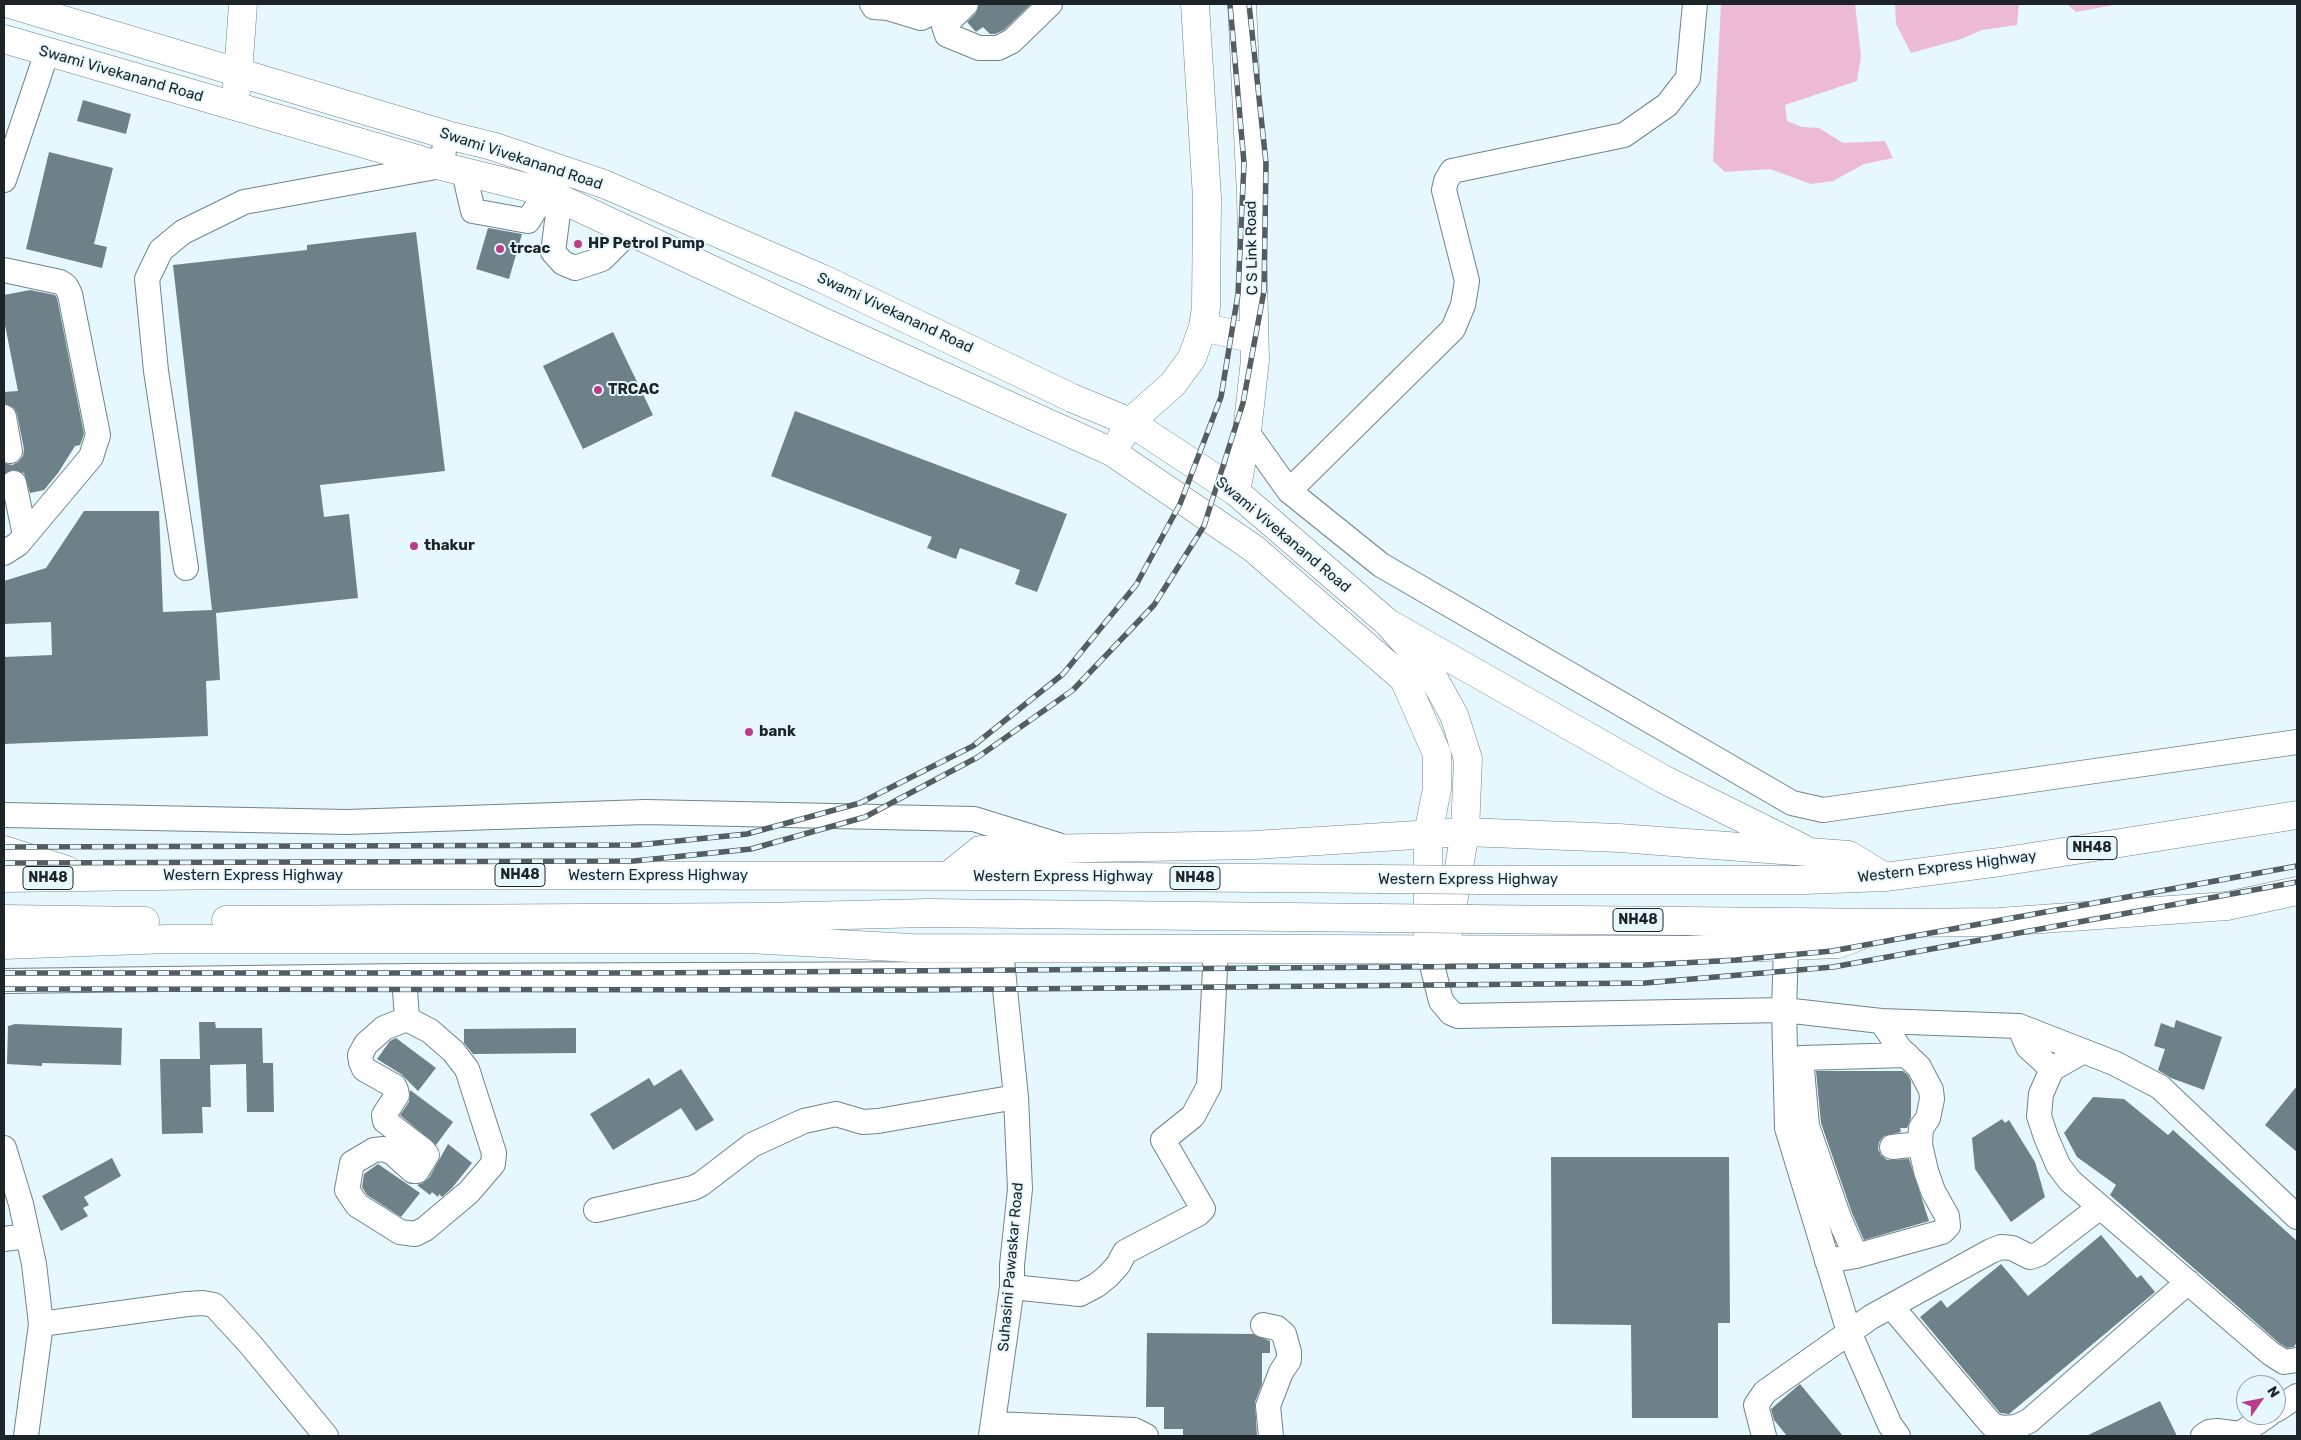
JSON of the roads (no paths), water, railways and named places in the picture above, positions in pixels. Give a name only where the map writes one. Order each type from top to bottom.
[{"type":"main road","name":"Swami Vivekanand Road","points":[[10,4],[447,135],[492,146],[604,184],[821,278],[1072,398],[1130,422],[1236,492],[1388,623],[1428,668],[1454,715],[1468,760],[1465,832],[1437,949]]},
{"type":"main road","points":[[227,4],[230,69]]},
{"type":"main road","points":[[225,104],[243,4]]},
{"type":"main road","points":[[1112,452],[1130,422],[1173,384],[1192,358],[1203,327],[1206,307],[1207,198],[1196,4]]},
{"type":"main road","name":"C S Link Road","points":[[1236,492],[1247,432],[1254,360],[1242,4]]},
{"type":"main road","name":"Swami Vivekanand Road","points":[[4,39],[452,169],[553,195],[821,321],[1112,452],[1253,548],[1404,679],[1437,754],[1437,789],[1428,834],[1437,949]]},
{"type":"main road","points":[[1203,327],[1254,339]]},
{"type":"main road","points":[[1388,623],[1663,779],[1814,854]]},
{"type":"main road","name":"Western Express Highway","points":[[4,878],[232,875],[1805,880],[1885,877],[2000,862],[2297,814]]},
{"type":"main road","points":[[948,876],[980,850],[1254,845],[1465,832],[1619,838],[1814,854],[1848,855],[1885,877]]},
{"type":"main road","points":[[4,850],[92,878]]},
{"type":"main road","name":"NH48","points":[[4,919],[73,922],[967,914],[1895,923],[2000,922],[2226,906],[2297,890]]},
{"type":"main road","points":[[967,914],[1002,962]]},
{"type":"main road","points":[[4,939],[73,922]]},
{"type":"main road","points":[[4,945],[168,939],[749,939],[911,948],[1002,962],[1216,949],[1786,947],[1838,944],[1895,923]]},
{"type":"street","points":[[872,4],[874,7],[888,8],[921,18],[942,4]]},
{"type":"street","points":[[966,4],[946,22],[944,26],[947,35],[979,48],[998,48],[1012,41],[1050,4]]},
{"type":"street","points":[[1289,491],[1452,329],[1462,305],[1467,281],[1444,190],[1446,180],[1452,171],[1624,135],[1667,105],[1688,78],[1695,4]]},
{"type":"street","points":[[4,180],[47,52]]},
{"type":"street","points":[[447,135],[452,169],[473,210],[528,221],[553,195]]},
{"type":"street","points":[[186,568],[156,371],[147,280],[161,250],[183,232],[244,202],[452,169]]},
{"type":"street","points":[[553,195],[553,252],[563,263],[575,268],[602,259],[630,231]]},
{"type":"street","points":[[4,270],[52,280],[66,286],[70,294],[98,435],[91,457],[18,544],[4,553]]},
{"type":"street","points":[[4,417],[10,451]]},
{"type":"street","points":[[1247,432],[1289,491],[1381,565],[1792,803],[1823,810],[2297,742]]},
{"type":"street","points":[[14,483],[25,535]]},
{"type":"street","points":[[4,815],[347,822],[645,812],[974,819],[1066,848]]},
{"type":"street","points":[[1786,947],[1792,1011],[1801,1058],[1807,1126],[1827,1261],[1849,1332],[1890,1425],[1898,1436]]},
{"type":"street","points":[[1012,1287],[1080,1294],[1097,1285],[1108,1276],[1118,1265],[1125,1252],[1198,1214],[1203,1209],[1163,1140],[1193,1116],[1209,1086],[1216,949]]},
{"type":"street","points":[[1437,949],[1441,1001],[1450,1013],[1458,1016],[1792,1011],[1881,1021],[2019,1026],[2114,1063],[2160,1087],[2297,1217]]},
{"type":"street","points":[[4,981],[404,976],[1002,962]]},
{"type":"street","name":"Suhasini Pawaskar Road","points":[[992,1430],[1012,1287],[1020,1189],[1016,1097],[1002,962]]},
{"type":"street","points":[[404,976],[407,1019]]},
{"type":"street","points":[[1792,1011],[1787,1128],[1818,1193],[1838,1218],[1856,1256]]},
{"type":"street","points":[[407,1019],[430,1031],[453,1051],[467,1069],[494,1153],[493,1164],[469,1192],[426,1229],[415,1234],[400,1232],[357,1205],[347,1190],[352,1163],[374,1150],[384,1149],[392,1153],[413,1171],[417,1171],[427,1155],[385,1121],[384,1115],[396,1095],[396,1090],[394,1086],[364,1069],[361,1062],[360,1055],[366,1044],[384,1028],[407,1019]]},
{"type":"street","points":[[1827,1261],[1856,1256],[1942,1232],[1948,1226],[1947,1216],[1933,1191],[1926,1171],[1920,1144],[1921,1128],[1928,1118],[1932,1099],[1925,1076],[1900,1049],[1881,1021]]},
{"type":"street","points":[[2019,1026],[2028,1047],[2052,1069]]},
{"type":"street","points":[[2082,1052],[2052,1069],[2041,1094],[2039,1116],[2058,1166],[2070,1181],[2270,1353],[2284,1362],[2297,1360]]},
{"type":"street","points":[[1801,1058],[1907,1055]]},
{"type":"street","points":[[596,1210],[693,1188],[752,1145],[804,1121],[836,1114],[863,1122],[878,1121],[1016,1097]]},
{"type":"street","points":[[1892,1147],[1920,1144]]},
{"type":"street","points":[[4,1148],[13,1199],[27,1236],[34,1264],[41,1324],[26,1436]]},
{"type":"street","points":[[1764,1436],[1756,1405],[1764,1392],[1849,1332],[1891,1306],[2001,1247],[2012,1248],[2030,1257],[2039,1254],[2100,1207]]},
{"type":"street","points":[[4,1239],[27,1236]]},
{"type":"street","points":[[1891,1306],[1992,1425],[2002,1428],[2016,1427],[2029,1421],[2188,1282]]},
{"type":"street","points":[[41,1324],[187,1304],[203,1303],[214,1305],[250,1344],[326,1436]]},
{"type":"street","points":[[1263,1325],[1277,1328],[1284,1334],[1289,1352],[1289,1360],[1281,1372],[1268,1406],[1271,1436]]},
{"type":"street","points":[[2286,1405],[2297,1396]]},
{"type":"street","points":[[2203,1436],[2209,1432],[2217,1431],[2240,1434],[2259,1425]]},
{"type":"street","points":[[992,1430],[1134,1430],[1146,1436]]},
{"type":"street","points":[[2007,1436],[2019,1434],[2026,1436]]},
{"type":"railway","points":[[4,847],[637,845],[747,834],[860,803],[973,746],[1063,674],[1136,585],[1180,504],[1221,397],[1238,294],[1244,163],[1230,4]]},
{"type":"railway","points":[[4,863],[634,861],[751,849],[865,817],[978,757],[1073,690],[1154,605],[1204,526],[1243,403],[1264,291],[1266,163],[1249,4]]},
{"type":"railway","points":[[4,973],[641,973],[1645,965],[1736,960],[1832,951],[2297,866]]},
{"type":"railway","points":[[4,989],[911,990],[1645,983],[1833,967],[2297,882]]},
{"type":"place","name":"HP Petrol Pump","points":[[578,244]]},
{"type":"place","name":"trcac","points":[[500,249]]},
{"type":"place","name":"TRCAC","points":[[598,390]]},
{"type":"place","name":"thakur","points":[[414,546]]},
{"type":"place","name":"bank","points":[[749,732]]}]
